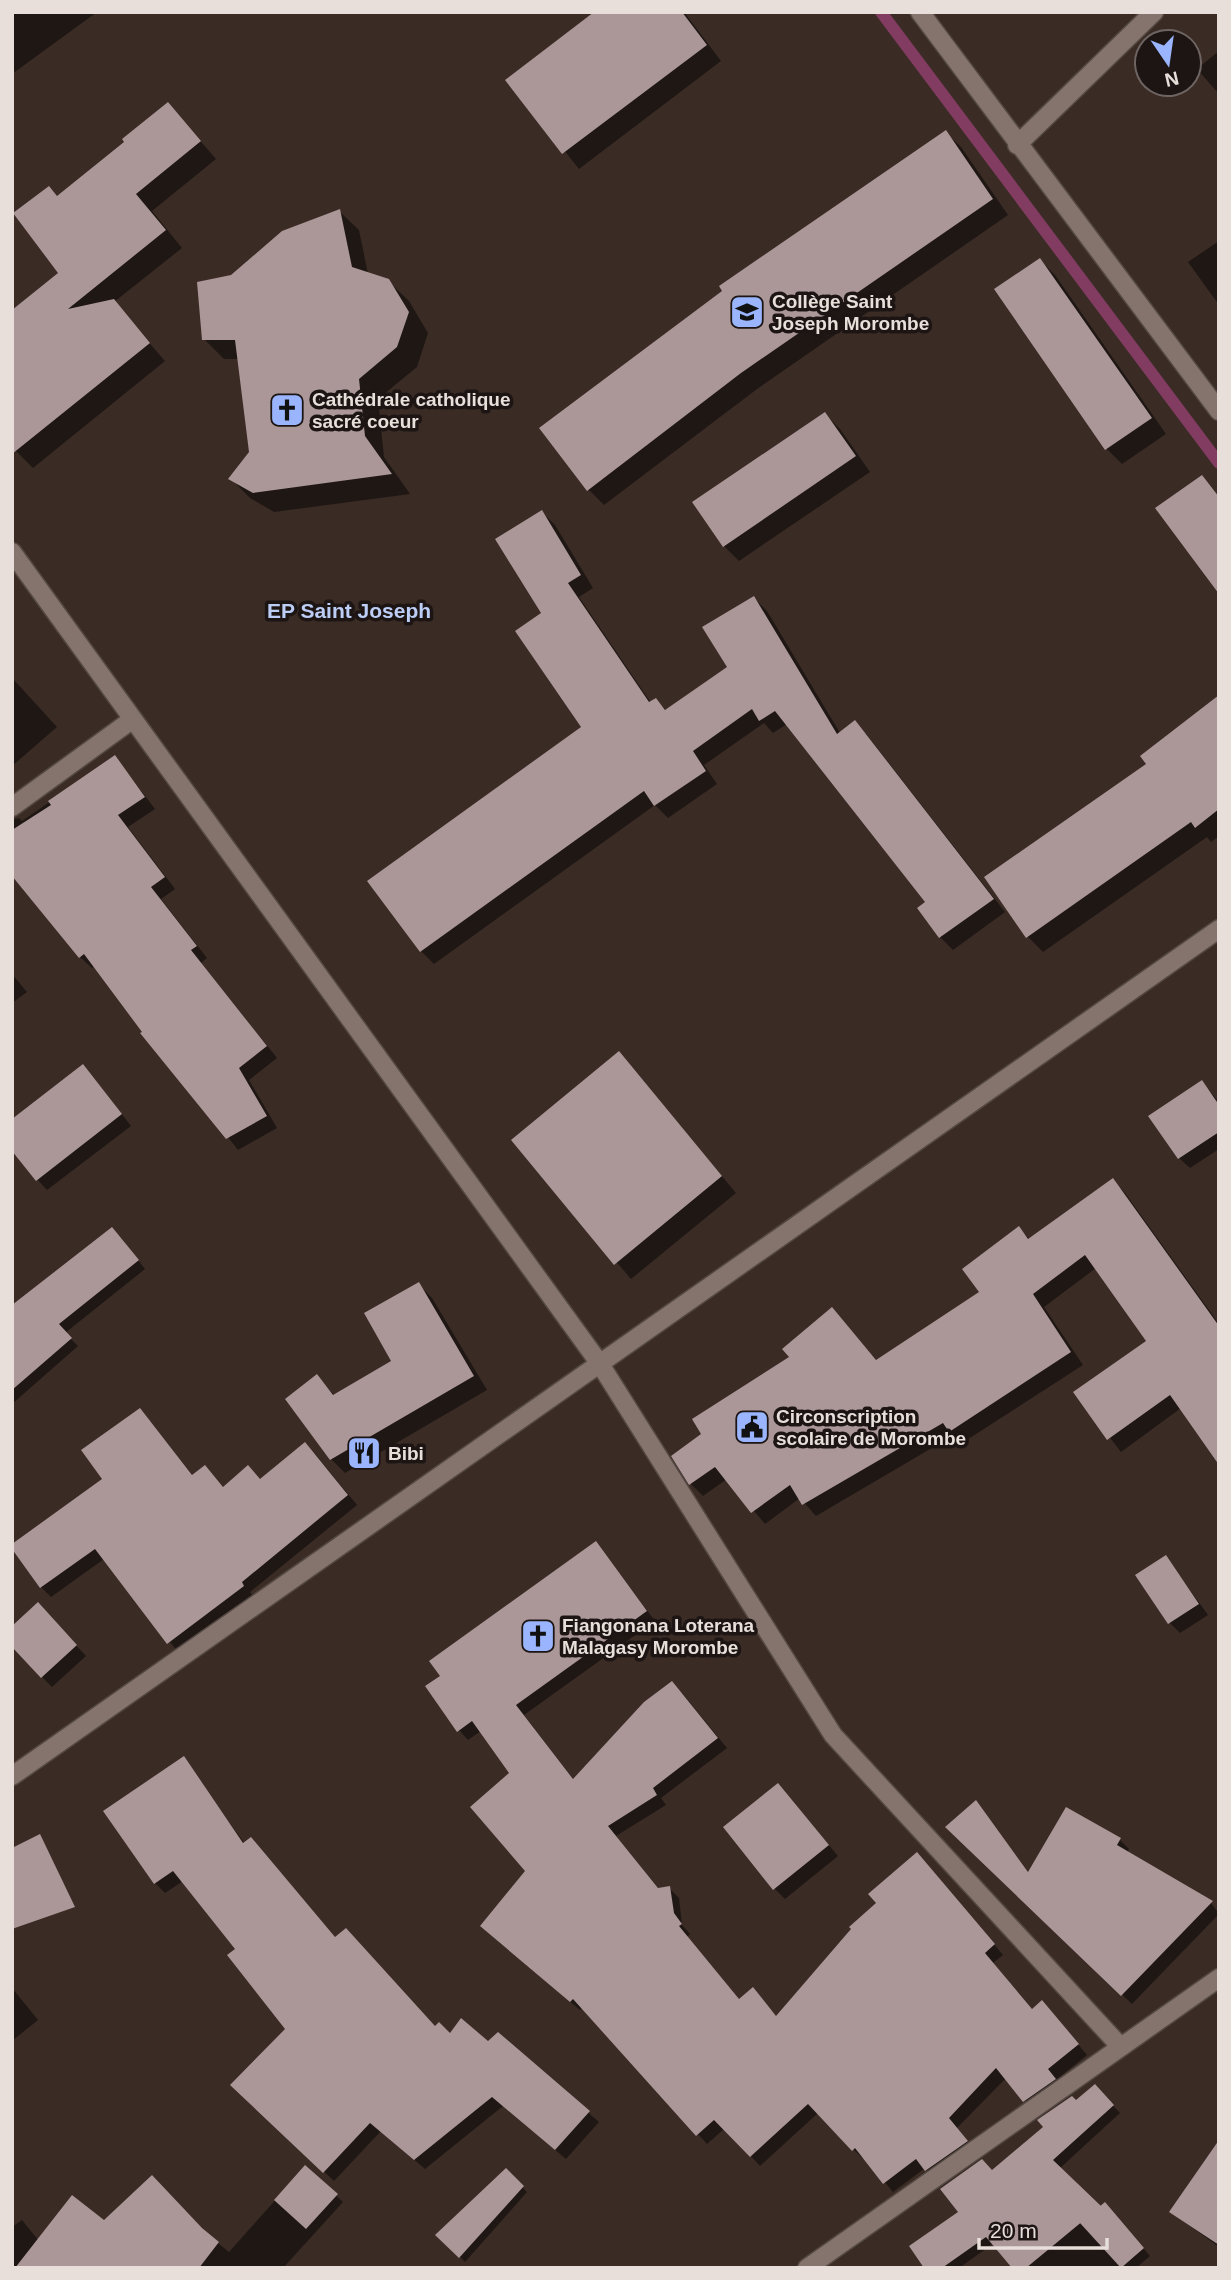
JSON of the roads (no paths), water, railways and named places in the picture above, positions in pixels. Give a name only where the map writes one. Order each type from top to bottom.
[{"type":"street","points":[[920,12],[1017,145],[1219,411]]},
{"type":"street","points":[[1017,145],[1153,12]]},
{"type":"street","points":[[12,552],[600,1364],[833,1735],[1119,2045]]},
{"type":"street","points":[[12,807],[133,719]]},
{"type":"street","points":[[12,1776],[1219,929]]},
{"type":"street","points":[[807,2268],[992,2140],[1119,2045],[1219,1978]]},
{"type":"waterway","points":[[881,12],[1219,463]]},
{"type":"place","name":"Collège Saint Joseph Morombe","points":[[747,312]]},
{"type":"place","name":"Cathédrale catholique sacré coeur","points":[[287,410]]},
{"type":"place","name":"Circonscription scolaire de Morombe","points":[[752,1427]]},
{"type":"place","name":"Bibi","points":[[364,1453]]},
{"type":"place","name":"Fiangonana Loterana Malagasy Morombe","points":[[538,1636]]},
{"type":"district","name":"EP Saint Joseph","points":[[349,611]]}]
